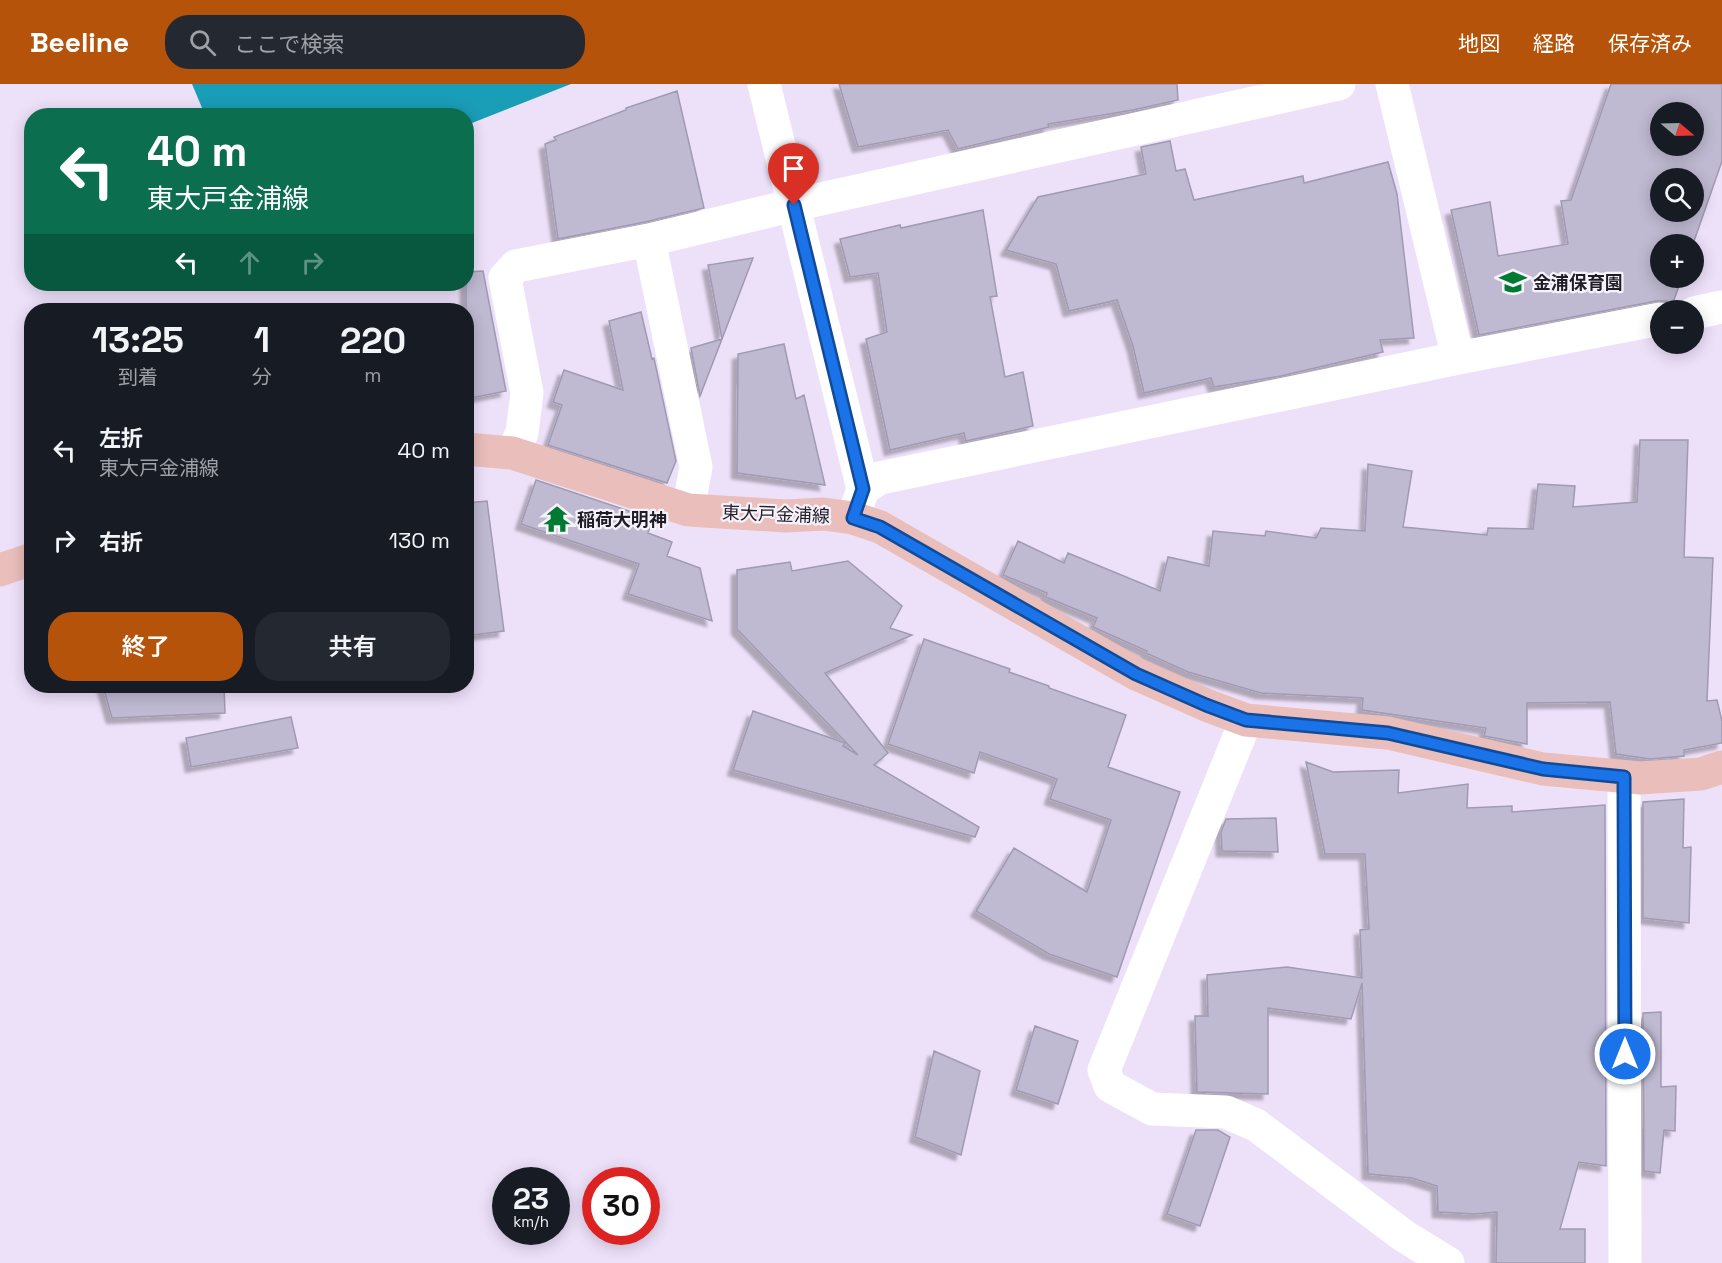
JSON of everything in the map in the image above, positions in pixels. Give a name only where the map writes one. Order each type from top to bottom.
[{"type":"main road","name":"東大戸金浦線","points":[[474,450],[512,453],[688,510],[786,516],[824,514],[858,503],[880,527],[1136,674],[1246,720],[1388,733],[1543,769],[1624,777],[1701,774],[1722,767]]},
{"type":"main road","points":[[0,570],[24,562]]},
{"type":"street","points":[[764,84],[794,205],[858,503]]},
{"type":"street","points":[[512,453],[522,433],[527,393],[505,278],[516,266],[649,240],[794,205],[1339,84]]},
{"type":"street","points":[[1392,84],[1458,358]]},
{"type":"street","points":[[649,240],[696,467],[688,510]]},
{"type":"street","points":[[1704,311],[1722,308]]},
{"type":"street","points":[[858,503],[880,478],[1458,358],[1650,321]]},
{"type":"street","points":[[1246,720],[1104,1070],[1110,1086],[1152,1109],[1226,1112],[1256,1125],[1404,1236],[1448,1263]]},
{"type":"street","points":[[1624,777],[1625,1263]]},
{"type":"water","points":[[192,84],[571,84],[474,122],[474,108],[202,108]]},
{"type":"building","points":[[839,84],[1177,84],[1178,100],[1048,124],[1049,127],[958,149],[948,130],[858,147]]},
{"type":"building","points":[[1611,84],[1722,84],[1722,161],[1704,213],[1704,168],[1650,168],[1650,222],[1701,222],[1696,234],[1650,234],[1650,288],[1678,288],[1674,300],[1650,300],[1650,302],[1479,335],[1451,210],[1490,202],[1498,256],[1568,244],[1561,201],[1571,200]]},
{"type":"building","points":[[677,91],[704,208],[558,239],[545,144],[556,140],[554,137],[626,110],[626,108]]},
{"type":"building","points":[[1170,141],[1176,171],[1185,169],[1194,200],[1303,176],[1304,183],[1388,162],[1397,194],[1414,338],[1380,340],[1383,352],[1281,376],[1214,387],[1211,378],[1144,393],[1133,346],[1117,300],[1069,311],[1056,264],[1006,250],[1038,197],[1146,174],[1141,147]]},
{"type":"building","points":[[983,210],[997,296],[990,297],[1005,377],[1023,372],[1033,426],[966,441],[964,433],[890,450],[866,339],[887,332],[878,273],[850,277],[840,239]]},
{"type":"building","points":[[753,258],[722,339],[708,265]]},
{"type":"building","points":[[483,271],[506,391],[474,397],[474,303],[466,303],[466,291],[474,291],[474,272]]},
{"type":"building","points":[[641,312],[652,359],[654,358],[676,461],[667,483],[548,445],[562,405],[553,402],[564,370],[623,390],[609,321]]},
{"type":"building","points":[[722,339],[700,396],[691,348]]},
{"type":"building","points":[[784,344],[796,399],[804,395],[825,485],[737,473],[738,354]]},
{"type":"building","points":[[1640,440],[1688,440],[1684,557],[1713,558],[1707,701],[1717,700],[1722,721],[1722,743],[1684,750],[1684,756],[1650,759],[1616,754],[1610,702],[1527,703],[1527,744],[1484,736],[1486,728],[1362,710],[1363,698],[1261,693],[1188,672],[1146,653],[1147,651],[1093,627],[1097,618],[1046,597],[1047,593],[1003,575],[1018,541],[1064,563],[1068,553],[1160,591],[1168,557],[1209,566],[1213,531],[1265,536],[1266,531],[1316,538],[1321,528],[1365,531],[1368,464],[1412,471],[1403,527],[1487,535],[1488,528],[1533,529],[1538,484],[1575,486],[1573,507],[1637,502]]},
{"type":"building","points":[[536,480],[653,519],[648,533],[672,542],[667,556],[700,568],[712,621],[628,594],[639,564],[521,524]]},
{"type":"building","points":[[487,501],[504,631],[474,635],[474,502]]},
{"type":"building","points":[[848,561],[902,606],[890,628],[912,635],[825,673],[888,753],[874,765],[979,827],[975,837],[733,770],[753,711],[845,743],[843,746],[858,755],[737,629],[737,570],[790,562],[792,571]]},
{"type":"building","points":[[924,639],[1010,669],[1009,672],[1049,686],[1049,688],[1126,715],[1108,767],[1180,792],[1117,977],[1049,954],[976,911],[1014,848],[1087,892],[1111,820],[1050,799],[1057,779],[980,752],[974,773],[888,744]]},
{"type":"building","points":[[105,693],[224,693],[225,713],[112,718]]},
{"type":"building","points":[[291,717],[298,748],[191,767],[186,738]]},
{"type":"building","points":[[1306,762],[1333,772],[1399,770],[1398,793],[1468,784],[1467,808],[1512,806],[1512,812],[1605,805],[1606,1166],[1579,1162],[1560,1229],[1585,1229],[1585,1263],[1496,1263],[1497,1212],[1474,1214],[1438,1212],[1437,1186],[1412,1178],[1368,1174],[1362,983],[1351,1019],[1268,1008],[1268,1094],[1197,1092],[1195,1016],[1208,1016],[1207,975],[1287,967],[1362,978],[1360,930],[1369,929],[1365,854],[1325,854]]},
{"type":"building","points":[[1684,799],[1683,848],[1691,847],[1689,923],[1643,918],[1643,802]]},
{"type":"building","points":[[1276,818],[1278,852],[1222,851],[1221,832],[1226,819]]},
{"type":"building","points":[[1661,1012],[1661,1087],[1676,1086],[1675,1131],[1664,1130],[1660,1173],[1644,1171],[1643,1013]]},
{"type":"building","points":[[1035,1026],[1078,1041],[1058,1104],[1016,1090]]},
{"type":"building","points":[[934,1051],[980,1071],[961,1155],[915,1137]]},
{"type":"building","points":[[1196,1130],[1218,1130],[1230,1137],[1200,1226],[1167,1214]]},
{"type":"place","name":"金浦保育園","points":[[1513,282]]},
{"type":"place","name":"稲荷大明神","points":[[557,519]]},
{"type":"route","points":[[794,205],[863,489],[853,518],[880,527],[1136,674],[1246,720],[1388,733],[1543,769],[1624,777],[1625,1054]]}]
